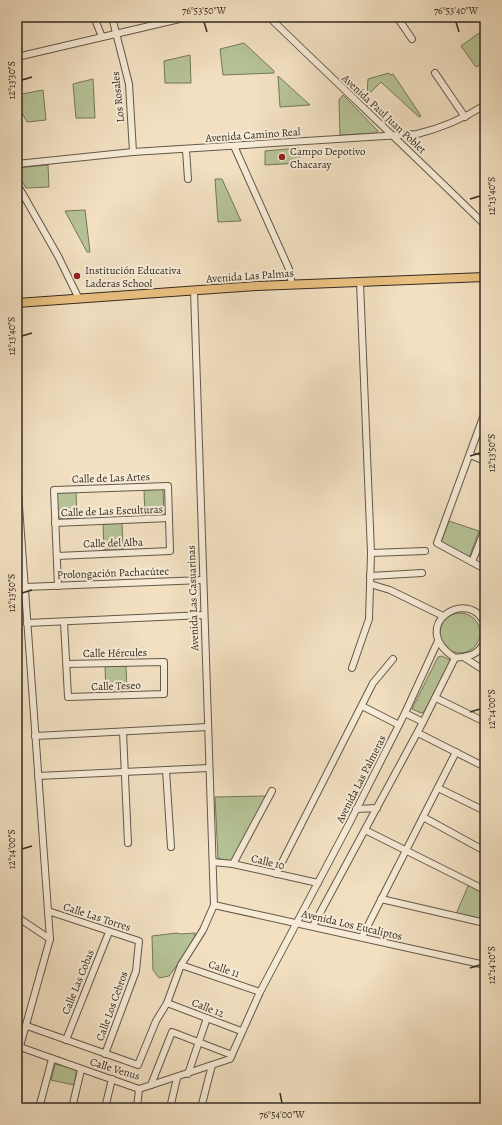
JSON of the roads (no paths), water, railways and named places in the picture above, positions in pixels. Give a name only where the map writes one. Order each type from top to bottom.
[{"type":"main road","name":"Avenida Las Palmas","points":[[17,303],[292,284],[485,277]]},
{"type":"street","points":[[94,17],[102,37]]},
{"type":"street","name":"Los Rosales","points":[[112,17],[129,84],[133,152]]},
{"type":"street","points":[[17,56],[188,17]]},
{"type":"street","name":"Avenida Paul Juan Poblet","points":[[269,17],[345,91],[396,136],[485,225]]},
{"type":"street","points":[[397,17],[412,39]]},
{"type":"street","points":[[435,73],[465,117]]},
{"type":"street","name":"Avenida Camino Real","points":[[17,164],[133,152],[186,150],[396,136],[436,130],[465,117],[485,105]]},
{"type":"street","points":[[234,146],[289,268],[292,284]]},
{"type":"street","points":[[186,150],[188,179]]},
{"type":"street","points":[[17,184],[58,256],[79,299]]},
{"type":"street","points":[[352,668],[369,619],[371,553],[360,282]]},
{"type":"street","name":"Avenida Las Casuarinas","points":[[194,291],[202,580],[214,905]]},
{"type":"street","points":[[485,412],[437,543],[485,569]]},
{"type":"street","points":[[470,455],[485,460]]},
{"type":"street","points":[[17,478],[50,938],[27,1026],[18,1047],[17,1057]]},
{"type":"street","name":"Calle de Las Artes","points":[[55,523],[54,490],[168,486],[169,518]]},
{"type":"street","name":"Calle de Las Esculturas","points":[[55,523],[169,518]]},
{"type":"street","name":"Calle del Alba","points":[[56,556],[170,551],[169,518]]},
{"type":"street","points":[[55,523],[58,586]]},
{"type":"street","points":[[472,562],[485,529]]},
{"type":"street","points":[[371,553],[425,551]]},
{"type":"street","points":[[370,576],[422,573]]},
{"type":"street","name":"Prolongación Pachacútec","points":[[25,587],[202,580]]},
{"type":"street","points":[[370,584],[390,590],[443,616],[455,609],[461,608],[468,609],[484,619]]},
{"type":"street","points":[[27,623],[204,615]]},
{"type":"street","name":"Avenida Las Palmeras","points":[[231,1057],[260,992],[405,713],[438,641],[437,628],[443,616]]},
{"type":"street","points":[[64,622],[66,664]]},
{"type":"street","points":[[438,641],[446,652],[454,658],[465,658],[477,652],[485,641]]},
{"type":"street","points":[[313,926],[418,733],[454,658]]},
{"type":"street","points":[[465,658],[483,670],[485,662]]},
{"type":"street","points":[[276,874],[373,683],[392,659]]},
{"type":"street","name":"Calle Hércules","points":[[66,664],[164,662],[164,694]]},
{"type":"street","name":"Calle Teseo","points":[[66,664],[68,697],[164,694]]},
{"type":"street","points":[[436,698],[485,722]]},
{"type":"street","points":[[362,706],[399,725]]},
{"type":"street","points":[[405,713],[423,722]]},
{"type":"street","points":[[35,736],[208,727]]},
{"type":"street","points":[[123,732],[128,843]]},
{"type":"street","points":[[418,733],[485,767]]},
{"type":"street","points":[[362,937],[456,752]]},
{"type":"street","points":[[38,776],[209,768]]},
{"type":"street","points":[[166,770],[171,847]]},
{"type":"street","points":[[438,788],[485,811]]},
{"type":"street","points":[[233,864],[272,791]]},
{"type":"street","points":[[356,809],[378,808]]},
{"type":"street","points":[[423,817],[485,851]]},
{"type":"street","points":[[365,830],[485,890]]},
{"type":"street","name":"Calle 10","points":[[213,862],[233,864],[318,883]]},
{"type":"street","points":[[381,900],[485,924]]},
{"type":"street","points":[[27,1026],[138,1065],[156,1022],[167,1003],[181,965],[203,930],[214,905]]},
{"type":"street","name":"Avenida Los Eucaliptos","points":[[214,905],[485,965]]},
{"type":"street","name":"Calle Las Torres","points":[[48,911],[139,941]]},
{"type":"street","points":[[17,918],[50,938]]},
{"type":"street","name":"Calle Las Cobas","points":[[66,1040],[109,932]]},
{"type":"street","name":"Calle Los Cebros","points":[[105,1054],[136,971],[139,941]]},
{"type":"street","name":"Calle 11","points":[[181,965],[260,992]]},
{"type":"street","name":"Calle 12","points":[[167,1003],[241,1032]]},
{"type":"street","points":[[188,1074],[207,1018]]},
{"type":"street","points":[[151,1085],[172,1032],[231,1057]]},
{"type":"street","name":"Calle Venus","points":[[18,1047],[139,1089],[177,1078],[231,1057]]},
{"type":"street","points":[[39,1108],[52,1059]]},
{"type":"street","points":[[201,1108],[212,1065]]},
{"type":"street","points":[[72,1108],[81,1070]]},
{"type":"street","points":[[170,1108],[177,1078]]},
{"type":"street","points":[[105,1108],[112,1079]]},
{"type":"street","points":[[137,1108],[139,1089]]},
{"type":"street","points":[[17,1106],[22,1108]]},
{"type":"place","name":"Campo Depotivo Chacaray","points":[[282,157]]},
{"type":"place","name":"Institución Educativa Laderas School","points":[[77,276]]}]
